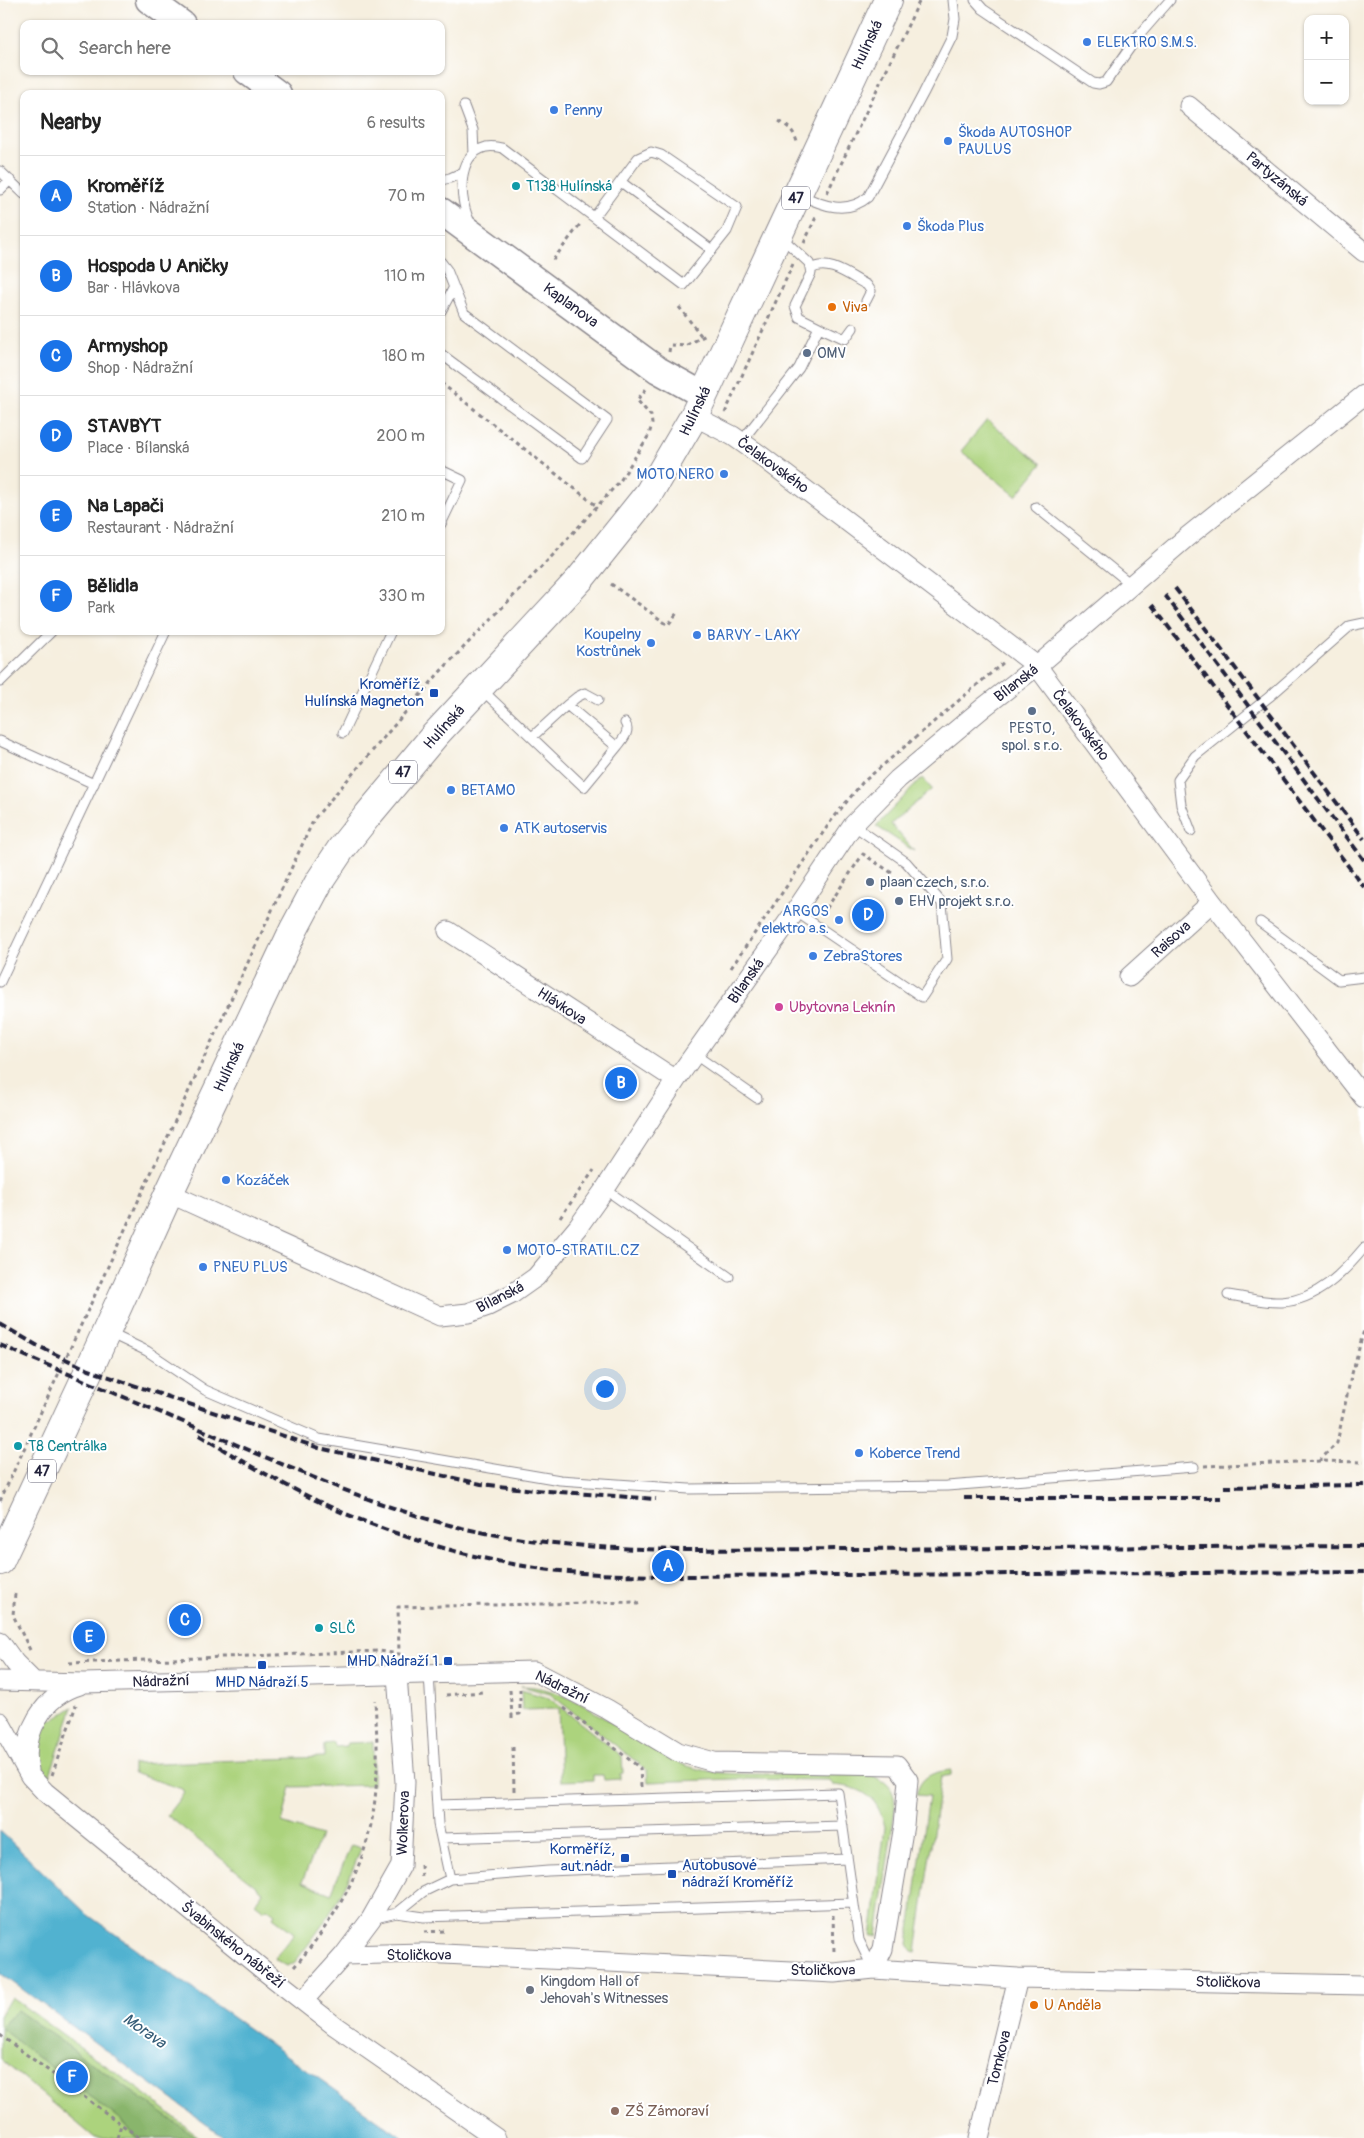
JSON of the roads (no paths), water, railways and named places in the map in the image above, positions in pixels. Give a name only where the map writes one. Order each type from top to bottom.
[{"type":"main road","points":[[149,0],[176,20]]},
{"type":"main road","name":"Hulínská","points":[[0,1561],[169,1194],[294,929],[319,882],[368,814],[435,735],[580,579],[644,500],[698,406],[888,0]]},
{"type":"main road","points":[[252,75],[273,90]]},
{"type":"main road","name":"Kaplanova","points":[[445,214],[658,370],[698,406]]},
{"type":"street","name":"Partyzánská","points":[[1189,106],[1364,252]]},
{"type":"street","name":"Bílanská","points":[[169,1194],[440,1316],[468,1313],[488,1306],[512,1294],[536,1277],[578,1227],[606,1189],[676,1080],[798,907],[853,825],[898,779],[984,707],[1037,666],[1187,537],[1364,394]]},
{"type":"street","name":"Čelakovského","points":[[698,406],[741,442],[1037,666],[1212,902],[1364,1098]]},
{"type":"street","name":"Raisova","points":[[1129,977],[1212,902]]},
{"type":"street","name":"Hlávkova","points":[[448,931],[676,1080]]},
{"type":"street","points":[[0,1642],[15,1663],[34,1682]]},
{"type":"street","name":"Nádražní","points":[[0,1681],[84,1683],[534,1671],[607,1709],[678,1752],[714,1762],[897,1765],[908,1780],[904,1825],[884,1948],[873,1969]]},
{"type":"street","name":"Wolkerova","points":[[344,1955],[371,1919],[402,1866],[405,1782],[401,1706],[397,1675]]},
{"type":"street","points":[[30,1776],[27,1749],[34,1723],[41,1712],[60,1693],[84,1683]]},
{"type":"street","name":"Švabinského nábřeží","points":[[0,1722],[30,1776],[44,1792],[302,2001],[496,2138]]},
{"type":"street","name":"Stoličkova","points":[[344,1955],[423,1953],[834,1973],[873,1969],[1018,1978],[1364,1985]]},
{"type":"street","points":[[302,2001],[344,1955]]},
{"type":"street","name":"Tomkova","points":[[979,2138],[1018,1978]]},
{"type":"lane","points":[[798,194],[822,205],[835,207],[855,206],[868,197],[952,36],[955,19],[953,0]]},
{"type":"lane","points":[[975,0],[983,9],[1092,83],[1099,84],[1106,82],[1136,39],[1170,0]]},
{"type":"lane","points":[[464,106],[473,130],[474,154]]},
{"type":"lane","points":[[478,237],[469,220],[461,193],[463,172],[474,154],[487,147],[502,148],[595,216],[684,285],[727,231],[737,207],[661,155],[650,152],[638,158],[595,216]]},
{"type":"lane","points":[[0,171],[20,190]]},
{"type":"lane","points":[[445,179],[463,172]]},
{"type":"lane","points":[[0,190],[10,180]]},
{"type":"lane","points":[[620,182],[712,250]]},
{"type":"lane","points":[[779,235],[809,263],[811,269]]},
{"type":"lane","points":[[852,328],[845,339],[799,316],[795,306],[811,269],[826,264],[867,285],[871,290],[866,301]]},
{"type":"lane","points":[[445,267],[464,313],[607,420],[582,458],[445,357]]},
{"type":"lane","points":[[445,304],[453,289]]},
{"type":"lane","points":[[741,442],[799,368],[820,327]]},
{"type":"lane","points":[[445,472],[462,480],[445,516]]},
{"type":"lane","points":[[1036,507],[1132,585]]},
{"type":"lane","points":[[1191,831],[1181,805],[1178,780],[1195,756],[1269,697],[1350,626],[1364,623]]},
{"type":"lane","points":[[0,682],[48,635]]},
{"type":"lane","points":[[0,982],[164,635]]},
{"type":"lane","points":[[344,733],[389,635]]},
{"type":"lane","points":[[480,688],[584,787],[617,748],[627,733],[628,727],[625,723]]},
{"type":"lane","points":[[532,737],[577,697],[585,694],[598,700]]},
{"type":"lane","points":[[567,705],[617,748]]},
{"type":"lane","points":[[0,741],[94,784]]},
{"type":"lane","points":[[798,907],[922,996],[947,958],[942,903],[906,862],[853,825]]},
{"type":"lane","points":[[1260,922],[1339,980],[1364,978]]},
{"type":"lane","points":[[694,1054],[757,1098]]},
{"type":"lane","points":[[606,1189],[729,1277]]},
{"type":"lane","points":[[1228,1295],[1282,1302],[1312,1295],[1346,1269],[1364,1248]]},
{"type":"lane","points":[[106,1331],[147,1351],[205,1390],[319,1439],[560,1480],[689,1489],[947,1486],[1194,1467]]},
{"type":"lane","points":[[429,1674],[437,1805],[441,1838],[450,1879]]},
{"type":"lane","points":[[437,1805],[838,1793],[859,1940],[873,1969]]},
{"type":"lane","points":[[441,1838],[843,1826]]},
{"type":"lane","points":[[397,1913],[423,1892],[450,1879],[548,1871],[847,1860]]},
{"type":"lane","points":[[371,1919],[397,1913],[424,1917],[854,1903]]},
{"type":"water","name":"Morava","points":[[0,1831],[88,1915],[403,2138],[225,2138],[0,1973]]},
{"type":"railway","points":[[1175,588],[1364,839]]},
{"type":"railway","points":[[1165,595],[1364,860]]},
{"type":"railway","points":[[1152,605],[1364,887]]},
{"type":"railway","points":[[0,1324],[38,1346],[89,1370],[319,1448],[481,1484],[656,1499]]},
{"type":"railway","points":[[0,1345],[368,1499],[453,1526],[510,1537],[596,1547],[682,1550],[1364,1546]]},
{"type":"railway","points":[[199,1435],[290,1487],[346,1514],[374,1525],[462,1553],[521,1566],[551,1570],[643,1576],[1364,1572]]},
{"type":"railway","points":[[1224,1487],[1364,1485]]},
{"type":"railway","points":[[964,1498],[1221,1498]]},
{"type":"place","name":"ELEKTRO S.M.S.","points":[[1087,42]]},
{"type":"place","name":"Penny","points":[[554,110]]},
{"type":"place","name":"Škoda AUTOSHOP PAULUS","points":[[948,141]]},
{"type":"place","name":"T138 Hulínská","points":[[516,186]]},
{"type":"place","name":"Škoda Plus","points":[[907,226]]},
{"type":"place","name":"Viva","points":[[832,307]]},
{"type":"place","name":"OMV","points":[[807,353]]},
{"type":"place","name":"MOTO NERO","points":[[724,474]]},
{"type":"place","name":"BARVY - LAKY","points":[[697,635]]},
{"type":"place","name":"Koupelny Kostrůnek","points":[[651,643]]},
{"type":"place","name":"Kroměříž, Hulínská Magneton","points":[[434,693]]},
{"type":"place","name":"PESTO, spol. s r.o.","points":[[1032,711]]},
{"type":"place","name":"BETAMO","points":[[451,790]]},
{"type":"place","name":"ATK autoservis","points":[[504,828]]},
{"type":"place","name":"plaan czech, s.r.o.","points":[[870,882]]},
{"type":"place","name":"EHV projekt s.r.o.","points":[[899,901]]},
{"type":"place","name":"STAVBYT","points":[[868,915]]},
{"type":"place","name":"ARGOS elektro a.s.","points":[[839,920]]},
{"type":"place","name":"ZebraStores","points":[[813,956]]},
{"type":"place","name":"Ubytovna Leknín","points":[[779,1007]]},
{"type":"place","name":"Hospoda U Aničky","points":[[621,1083]]},
{"type":"place","name":"Kozáček","points":[[226,1180]]},
{"type":"place","name":"MOTO-STRATIL.CZ","points":[[507,1250]]},
{"type":"place","name":"PNEU PLUS","points":[[203,1267]]},
{"type":"place","name":"T8 Centrálka","points":[[18,1446]]},
{"type":"place","name":"Koberce Trend","points":[[859,1453]]},
{"type":"place","name":"Kroměříž","points":[[668,1566]]},
{"type":"place","name":"Armyshop","points":[[185,1620]]},
{"type":"place","name":"SLČ","points":[[319,1628]]},
{"type":"place","name":"Na Lapači","points":[[89,1637]]},
{"type":"place","name":"MHD Nádraží 1","points":[[448,1661]]},
{"type":"place","name":"MHD Nádraží 5","points":[[262,1665]]},
{"type":"place","name":"Korměříž, aut.nádr.","points":[[625,1858]]},
{"type":"place","name":"Autobusové nádraží Kroměříž","points":[[672,1874]]},
{"type":"place","name":"Kingdom Hall of Jehovah's Witnesses","points":[[530,1990]]},
{"type":"place","name":"U Anděla","points":[[1034,2005]]},
{"type":"place","name":"Bělidla","points":[[72,2077]]},
{"type":"place","name":"ZŠ Zámoraví","points":[[615,2111]]}]
